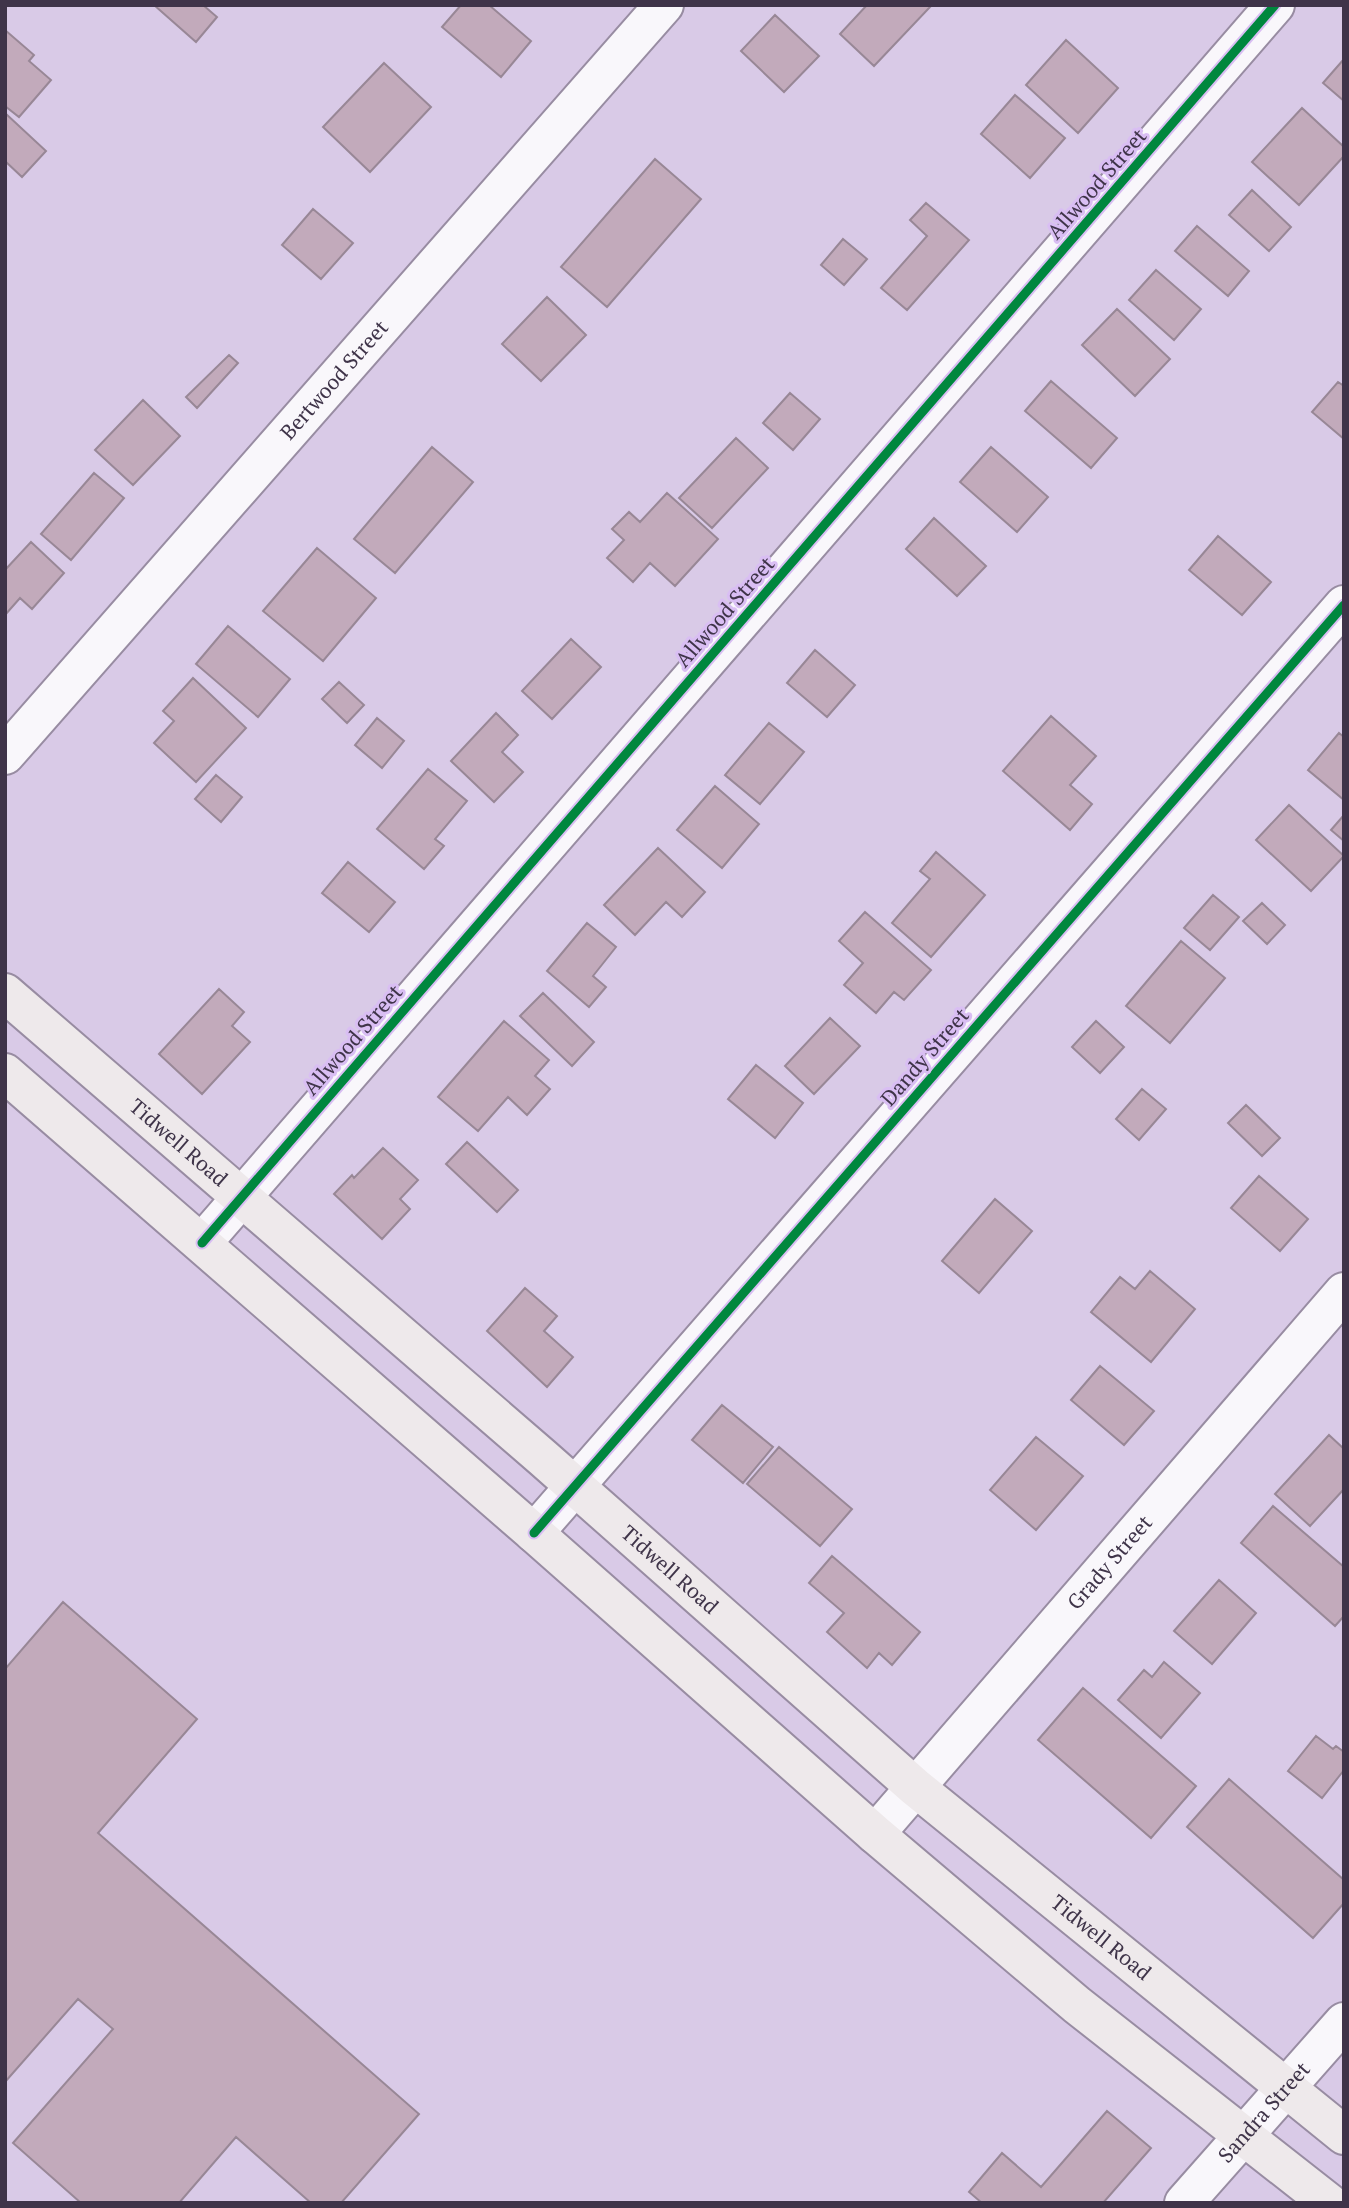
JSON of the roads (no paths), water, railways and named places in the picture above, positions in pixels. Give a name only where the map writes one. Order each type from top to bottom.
[{"type":"main road","name":"Tidwell Road","points":[[5,993],[574,1486],[915,1787],[1344,2135]]},
{"type":"main road","points":[[5,1073],[875,1834],[1077,2005],[1329,2203]]},
{"type":"street","name":"Bertwood Street","points":[[5,755],[664,5]]},
{"type":"street","name":"Allwood Street","points":[[202,1243],[1275,5]]},
{"type":"street","name":"Dandy Street","points":[[534,1533],[1344,605]]},
{"type":"street","name":"Grady Street","points":[[875,1834],[1344,1292]]},
{"type":"street","name":"Sandra Street","points":[[1184,2203],[1344,2022]]}]
